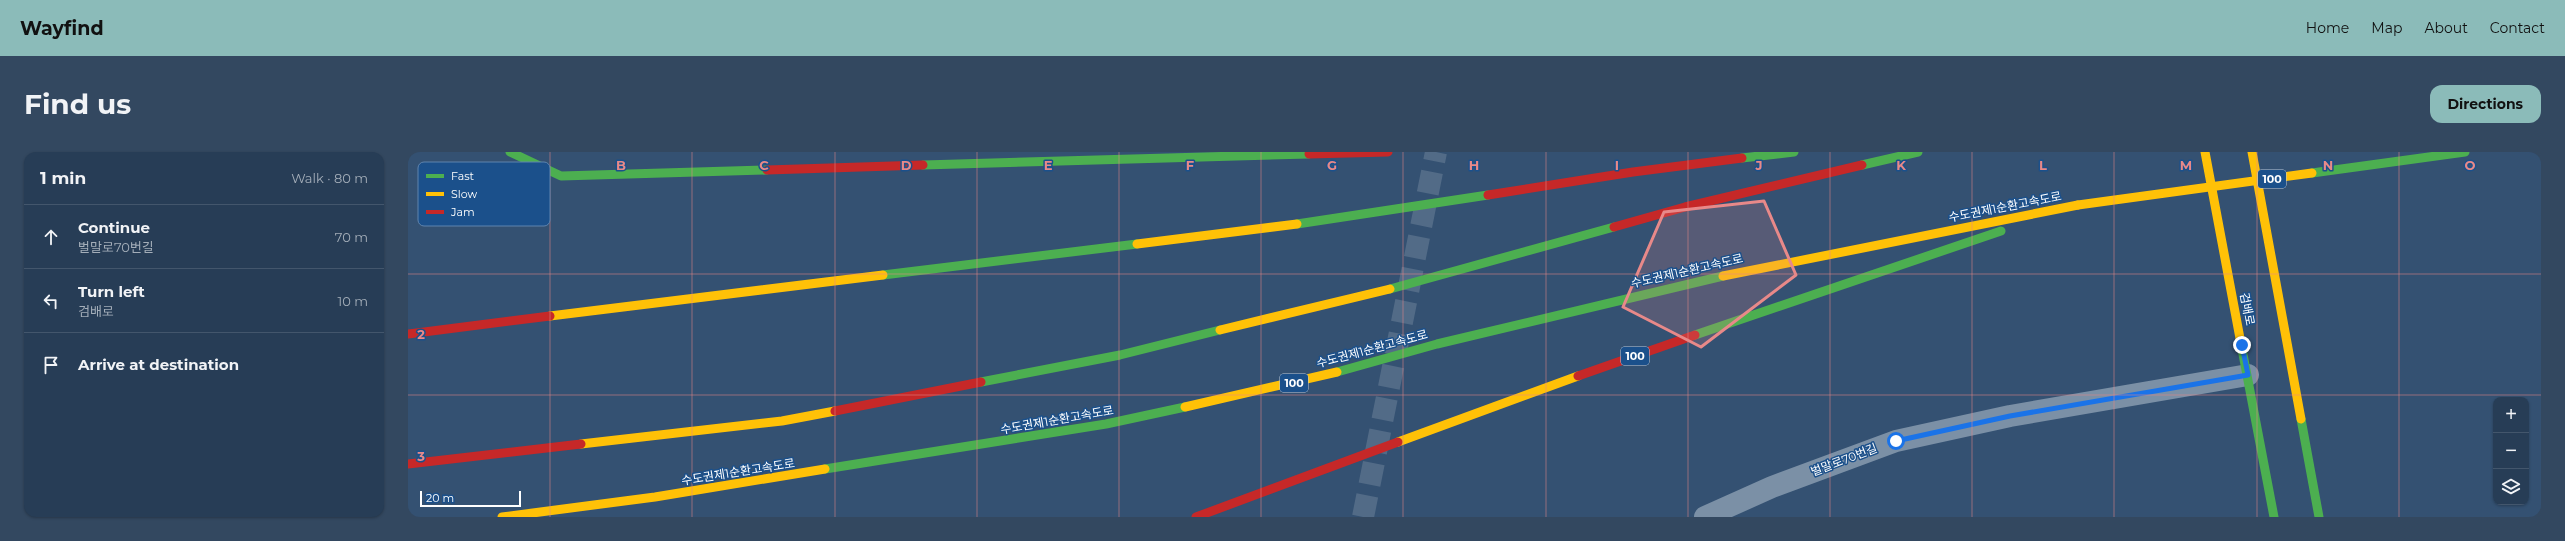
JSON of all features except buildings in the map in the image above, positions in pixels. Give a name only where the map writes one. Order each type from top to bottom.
[{"type":"main road","points":[[510,152],[531,162]]},
{"type":"main road","points":[[550,171],[561,176],[1388,152]]},
{"type":"main road","points":[[408,334],[1348,218],[1633,172],[1794,152]]},
{"type":"main road","points":[[408,464],[782,421],[1120,355],[1402,286],[1685,207],[1918,152]]},
{"type":"main road","name":"검배로","points":[[2205,152],[2266,470]]},
{"type":"main road","points":[[2252,152],[2319,517]]},
{"type":"main road","name":"수도권제1순환고속도로","points":[[502,517],[654,498],[1106,424],[1299,382],[1437,344],[1767,264],[2078,205],[2465,152]]},
{"type":"main road","name":"수도권제1순환고속도로","points":[[1196,517],[1618,361],[2078,205]]},
{"type":"main road","points":[[2308,463],[2324,517]]},
{"type":"main road","points":[[2264,517],[2266,470]]},
{"type":"main road","points":[[2266,470],[2274,517]]},
{"type":"street","name":"벌말로70번길","points":[[1705,517],[1772,487],[1896,441],[2010,416],[2248,375]]},
{"type":"highlighted area","points":[[1764,201],[1796,275],[1701,347],[1623,307],[1664,212]]},
{"type":"tunnel","points":[[1363,517],[1436,152]]},
{"type":"traffic: fast","points":[[510,152],[531,162]]},
{"type":"traffic: fast","points":[[1742,158],[1794,152]]},
{"type":"traffic: fast","points":[[1862,165],[1918,152]]},
{"type":"traffic: fast","points":[[2312,173],[2465,152]]},
{"type":"traffic: fast","points":[[923,165],[1309,154]]},
{"type":"traffic: fast","points":[[550,171],[561,176],[767,170]]},
{"type":"traffic: fast","points":[[1297,224],[1488,195]]},
{"type":"traffic: fast","points":[[1390,289],[1614,227]]},
{"type":"traffic: fast","points":[[1695,335],[2001,231]]},
{"type":"traffic: fast","points":[[883,275],[1137,244]]},
{"type":"traffic: fast","points":[[1337,372],[1437,344],[1723,276]]},
{"type":"traffic: fast","points":[[981,382],[1120,355],[1220,330]]},
{"type":"traffic: fast","points":[[2242,349],[2274,517]]},
{"type":"traffic: fast","points":[[825,469],[1106,424],[1185,407]]},
{"type":"traffic: fast","points":[[2301,419],[2319,517]]},
{"type":"traffic: slow","points":[[2205,152],[2242,349]]},
{"type":"traffic: slow","points":[[2252,152],[2301,419]]},
{"type":"traffic: slow","points":[[2078,205],[2312,173]]},
{"type":"traffic: slow","points":[[1723,276],[2078,205]]},
{"type":"traffic: slow","points":[[1137,244],[1297,224]]},
{"type":"traffic: slow","points":[[550,316],[883,275]]},
{"type":"traffic: slow","points":[[1220,330],[1390,289]]},
{"type":"traffic: slow","points":[[1185,407],[1337,372]]},
{"type":"traffic: slow","points":[[1398,442],[1578,376]]},
{"type":"traffic: slow","points":[[581,444],[782,421],[835,411]]},
{"type":"traffic: slow","points":[[502,517],[655,497],[825,469]]},
{"type":"traffic: jam","points":[[1309,154],[1388,152]]},
{"type":"traffic: jam","points":[[1488,195],[1633,172],[1742,158]]},
{"type":"traffic: jam","points":[[767,170],[923,165]]},
{"type":"traffic: jam","points":[[1614,227],[1685,207],[1862,165]]},
{"type":"traffic: jam","points":[[408,334],[550,316]]},
{"type":"traffic: jam","points":[[1578,376],[1695,335]]},
{"type":"traffic: jam","points":[[835,411],[981,382]]},
{"type":"traffic: jam","points":[[1196,517],[1398,442]]},
{"type":"traffic: jam","points":[[408,464],[581,444]]},
{"type":"route","points":[[1896,441],[2010,416],[2248,375],[2242,345]]}]
